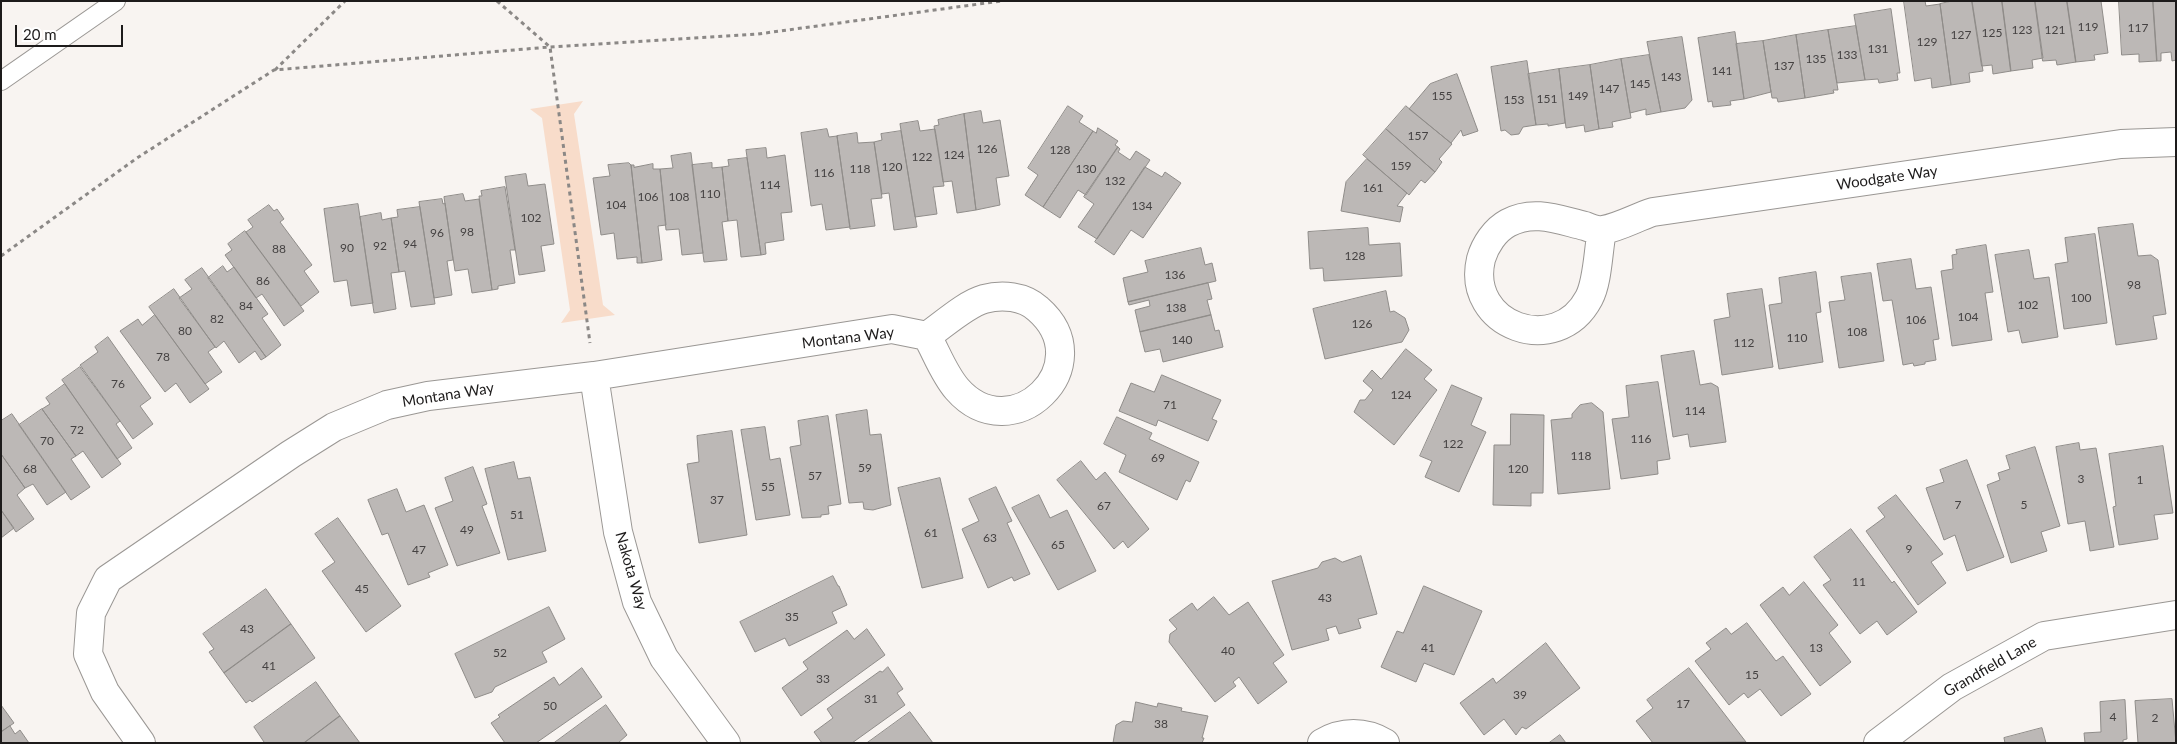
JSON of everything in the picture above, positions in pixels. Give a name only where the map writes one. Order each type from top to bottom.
[{"type":"street","name":"Woodgate Way","points":[[1602,231],[1653,212],[2121,144],[2176,142]]},
{"type":"street","points":[[1542,216],[1560,218],[1602,231],[1590,296],[1580,312],[1567,323],[1550,329],[1532,331],[1514,327],[1498,317],[1487,303],[1480,286],[1479,268],[1483,251],[1493,236],[1507,224],[1524,217],[1542,216]]},
{"type":"street","points":[[1000,296],[1018,298],[1034,305],[1048,317],[1057,333],[1061,351],[1059,368],[1051,385],[1040,398],[1023,407],[1006,411],[988,409],[971,402],[958,389],[947,375],[927,336],[982,299],[1000,296]]},
{"type":"street","name":"Montana Way","points":[[141,743],[105,692],[88,654],[91,613],[108,579],[290,454],[334,427],[387,405],[428,396],[594,376],[892,329],[927,336]]},
{"type":"street","name":"Nakota Way","points":[[594,376],[618,532],[637,602],[664,658],[726,743]]},
{"type":"street","name":"Grandfield Lane","points":[[1878,743],[1952,687],[2044,636],[2176,615]]},
{"type":"street","points":[[1322,743],[1331,737],[1349,734],[1367,735],[1385,743]]},
{"type":"lane","points":[[1,82],[116,1]]},
{"type":"path","points":[[1,256],[137,158],[274,70],[345,1]]},
{"type":"path","points":[[497,1],[550,47],[594,376]]},
{"type":"path","points":[[274,70],[550,47],[758,34],[1001,1]]},
{"type":"shaded area","points":[[583,101],[574,114],[603,305],[615,315],[561,323],[570,310],[542,118],[530,109]]},
{"type":"building","points":[[1904,1],[1925,1],[1926,6],[1940,4],[1951,85],[1932,88],[1931,78],[1915,81]]},
{"type":"building","points":[[1952,1],[1972,1],[1983,71],[1969,73],[1970,82],[1951,85],[1940,4]]},
{"type":"building","points":[[1972,1],[2002,1],[2011,71],[1993,74],[1992,65],[1982,66]]},
{"type":"building","points":[[2002,1],[2035,1],[2043,58],[2032,60],[2033,68],[2011,71]]},
{"type":"building","points":[[2035,1],[2067,1],[2076,62],[2057,65],[2056,60],[2043,61]]},
{"type":"building","points":[[2067,1],[2101,1],[2108,53],[2094,55],[2095,60],[2076,62]]},
{"type":"building","points":[[2119,1],[2153,1],[2157,61],[2139,62],[2139,54],[2122,55]]},
{"type":"building","points":[[2153,1],[2176,1],[2176,60],[2172,61],[2171,52],[2161,53],[2161,61],[2157,61]]},
{"type":"building","points":[[1891,9],[1900,73],[1897,73],[1898,80],[1879,83],[1878,79],[1865,80],[1854,15]]},
{"type":"building","points":[[1856,26],[1865,80],[1837,83],[1828,30]]},
{"type":"building","points":[[1828,30],[1838,90],[1833,90],[1834,93],[1805,98],[1796,35]]},
{"type":"building","points":[[1735,32],[1744,99],[1730,101],[1731,105],[1713,107],[1712,101],[1708,102],[1698,38]]},
{"type":"building","points":[[1796,35],[1805,98],[1778,102],[1777,98],[1772,98],[1763,41]]},
{"type":"building","points":[[1682,37],[1692,100],[1685,108],[1661,112],[1647,42]]},
{"type":"building","points":[[1763,41],[1771,92],[1744,99],[1736,44]]},
{"type":"building","points":[[1649,55],[1661,112],[1646,115],[1646,109],[1630,113],[1621,59]]},
{"type":"building","points":[[1621,59],[1631,118],[1612,122],[1613,127],[1599,129],[1590,65]]},
{"type":"building","points":[[1527,61],[1536,125],[1523,127],[1519,134],[1511,135],[1505,130],[1501,131],[1491,67]]},
{"type":"building","points":[[1590,65],[1599,129],[1585,132],[1584,125],[1566,128],[1559,69]]},
{"type":"building","points":[[1559,69],[1565,123],[1548,126],[1548,124],[1536,125],[1528,74]]},
{"type":"building","points":[[1457,74],[1478,131],[1463,136],[1461,130],[1451,143],[1409,109],[1430,84]]},
{"type":"building","points":[[1068,106],[1083,116],[1079,122],[1093,131],[1043,207],[1025,195],[1038,175],[1028,168]]},
{"type":"building","points":[[1406,106],[1452,144],[1439,159],[1442,162],[1435,172],[1386,129]]},
{"type":"building","points":[[981,111],[983,123],[1000,120],[1009,176],[996,178],[1000,205],[976,210],[964,114]]},
{"type":"building","points":[[964,114],[976,210],[957,213],[952,181],[943,182],[934,126],[939,125],[938,120]]},
{"type":"building","points":[[918,121],[920,131],[935,129],[944,186],[933,187],[937,214],[915,217],[900,124]]},
{"type":"building","points":[[1098,128],[1118,141],[1115,145],[1118,147],[1086,195],[1078,190],[1060,218],[1043,207],[1093,131],[1096,133]]},
{"type":"building","points":[[827,129],[829,137],[837,136],[850,227],[826,230],[822,204],[811,206],[801,133]]},
{"type":"building","points":[[1386,129],[1435,172],[1425,183],[1421,180],[1409,195],[1363,155]]},
{"type":"building","points":[[901,131],[917,227],[894,230],[889,193],[882,194],[874,142],[882,140],[881,134]]},
{"type":"building","points":[[857,133],[858,143],[874,142],[882,198],[871,199],[875,226],[850,229],[837,136]]},
{"type":"building","points":[[1118,147],[1120,149],[1118,152],[1130,160],[1136,151],[1150,160],[1097,239],[1078,227],[1094,204],[1084,197]]},
{"type":"building","points":[[766,148],[767,158],[785,155],[792,212],[781,213],[784,240],[765,243],[766,254],[761,255],[746,150]]},
{"type":"building","points":[[691,153],[703,253],[682,255],[679,229],[666,230],[660,169],[673,168],[671,156]]},
{"type":"building","points":[[747,158],[761,255],[741,257],[737,220],[728,221],[722,167],[729,166],[728,160]]},
{"type":"building","points":[[1367,159],[1407,193],[1397,206],[1403,207],[1400,222],[1341,211],[1346,182]]},
{"type":"building","points":[[629,163],[631,165],[642,263],[637,263],[637,257],[617,259],[614,233],[601,235],[593,178],[610,176],[608,165]]},
{"type":"building","points":[[712,163],[712,168],[722,167],[728,221],[722,222],[727,260],[704,262],[692,165]]},
{"type":"building","points":[[653,164],[653,169],[660,169],[666,225],[658,226],[662,260],[642,263],[631,165],[634,165],[634,167]]},
{"type":"building","points":[[1145,167],[1162,177],[1165,172],[1181,183],[1143,238],[1131,230],[1114,255],[1095,242]]},
{"type":"building","points":[[526,174],[528,186],[545,184],[554,244],[541,246],[545,271],[519,275],[505,177]]},
{"type":"building","points":[[505,187],[515,250],[510,250],[515,283],[498,286],[498,289],[492,290],[479,196],[482,196],[481,191]]},
{"type":"building","points":[[463,194],[465,201],[479,199],[492,290],[472,293],[468,269],[455,271],[444,197]]},
{"type":"building","points":[[442,199],[443,204],[445,203],[453,260],[447,261],[452,295],[434,298],[419,202]]},
{"type":"building","points":[[358,204],[373,303],[351,306],[347,280],[334,282],[324,209]]},
{"type":"building","points":[[269,205],[274,211],[277,209],[284,219],[280,222],[312,265],[304,271],[319,292],[301,306],[246,232],[253,227],[248,220]]},
{"type":"building","points":[[420,207],[435,304],[411,307],[405,271],[399,272],[391,218],[398,217],[397,210]]},
{"type":"building","points":[[381,213],[382,220],[391,218],[399,272],[391,273],[396,309],[374,313],[360,217]]},
{"type":"building","points":[[2133,224],[2138,256],[2151,255],[2158,260],[2166,314],[2153,316],[2157,339],[2116,345],[2098,228]]},
{"type":"building","points":[[1368,228],[1369,245],[1400,243],[1402,276],[1324,281],[1323,268],[1310,269],[1308,232]]},
{"type":"building","points":[[245,231],[304,311],[284,326],[262,294],[256,298],[225,255],[232,250],[228,244]]},
{"type":"building","points":[[2095,234],[2107,323],[2064,329],[2055,264],[2068,262],[2065,238]]},
{"type":"building","points":[[1986,245],[1993,292],[1985,293],[1992,340],[1952,346],[1941,271],[1953,269],[1952,255],[1957,254],[1956,250]]},
{"type":"building","points":[[1201,248],[1205,265],[1212,263],[1216,281],[1128,302],[1123,278],[1148,272],[1145,261]]},
{"type":"building","points":[[2029,250],[2034,279],[2049,277],[2058,337],[2022,343],[2019,330],[2008,332],[1995,255]]},
{"type":"building","points":[[1911,259],[1916,289],[1931,287],[1939,339],[1933,340],[1936,360],[1914,366],[1913,363],[1903,365],[1892,300],[1883,301],[1877,264]]},
{"type":"building","points":[[223,266],[227,272],[234,267],[268,314],[262,318],[281,345],[266,357],[208,278]]},
{"type":"building","points":[[202,268],[266,357],[261,360],[255,351],[239,363],[224,341],[216,348],[179,298],[192,289],[185,280]]},
{"type":"building","points":[[1816,272],[1821,312],[1816,313],[1823,362],[1779,369],[1769,305],[1782,303],[1779,278]]},
{"type":"building","points":[[1871,273],[1884,361],[1839,368],[1829,302],[1845,300],[1841,277]]},
{"type":"building","points":[[1208,283],[1212,299],[1207,300],[1211,315],[1140,332],[1135,310],[1150,306],[1149,300],[1129,305],[1128,302]]},
{"type":"building","points":[[174,289],[215,347],[208,352],[222,372],[205,384],[149,307]]},
{"type":"building","points":[[1762,289],[1773,367],[1722,375],[1714,320],[1730,317],[1727,294]]},
{"type":"building","points":[[1386,291],[1390,312],[1394,311],[1405,318],[1409,330],[1402,342],[1325,359],[1313,309]]},
{"type":"building","points":[[155,315],[209,389],[190,403],[176,383],[165,392],[120,331],[138,319],[142,325]]},
{"type":"building","points":[[1211,315],[1215,331],[1219,330],[1223,347],[1163,362],[1160,349],[1145,352],[1140,332]]},
{"type":"building","points":[[108,337],[151,398],[140,406],[153,424],[133,439],[80,365],[98,352],[95,347]]},
{"type":"building","points":[[1406,349],[1432,370],[1424,379],[1437,390],[1394,445],[1354,412],[1360,400],[1365,400],[1373,390],[1363,381],[1372,370],[1381,379]]},
{"type":"building","points":[[1694,351],[1700,385],[1711,383],[1718,387],[1726,442],[1690,447],[1688,434],[1673,437],[1661,356]]},
{"type":"building","points":[[80,367],[120,421],[116,424],[132,448],[117,459],[62,380]]},
{"type":"building","points":[[1162,375],[1221,400],[1212,419],[1217,421],[1208,441],[1158,420],[1156,426],[1119,411],[1131,383],[1154,392]]},
{"type":"building","points":[[1658,382],[1670,459],[1657,461],[1658,474],[1621,479],[1612,419],[1629,417],[1626,386]]},
{"type":"building","points":[[65,384],[121,464],[102,478],[83,451],[76,456],[42,409],[50,404],[46,398]]},
{"type":"building","points":[[1452,385],[1482,398],[1471,425],[1486,432],[1459,492],[1425,477],[1432,461],[1420,456]]},
{"type":"building","points":[[1592,403],[1603,412],[1610,489],[1558,494],[1551,420],[1572,418],[1572,414],[1580,405]]},
{"type":"building","points":[[42,409],[76,456],[71,459],[90,487],[71,500],[19,425]]},
{"type":"building","points":[[867,410],[870,435],[881,434],[891,505],[873,510],[864,509],[863,502],[849,503],[836,415]]},
{"type":"building","points":[[12,414],[66,492],[47,505],[33,484],[25,488],[1,454],[1,421]]},
{"type":"building","points":[[1511,414],[1544,415],[1543,493],[1531,493],[1531,506],[1493,505],[1494,445],[1510,445]]},
{"type":"building","points":[[828,416],[841,504],[828,506],[829,514],[821,515],[821,517],[802,518],[790,447],[801,445],[798,421]]},
{"type":"building","points":[[1117,417],[1152,433],[1149,439],[1199,462],[1190,482],[1186,480],[1177,500],[1119,472],[1126,455],[1104,444]]},
{"type":"building","points":[[765,427],[770,460],[780,458],[790,515],[756,520],[741,430]]},
{"type":"building","points":[[732,431],[747,535],[699,543],[687,464],[699,462],[697,436]]},
{"type":"building","points":[[2079,443],[2080,450],[2096,448],[2114,547],[2090,551],[2085,521],[2068,524],[2056,447]]},
{"type":"building","points":[[2163,446],[2173,513],[2154,515],[2158,539],[2119,545],[2113,507],[2116,506],[2109,454]]},
{"type":"building","points":[[2035,447],[2060,526],[2041,532],[2047,551],[2011,563],[1987,485],[2000,480],[1998,473],[2010,469],[2006,456]]},
{"type":"building","points":[[1,454],[25,488],[17,495],[34,519],[16,532],[1,510]]},
{"type":"building","points":[[1967,460],[2004,557],[1967,571],[1955,535],[1944,540],[1926,488],[1944,482],[1940,470]]},
{"type":"building","points":[[1081,461],[1096,480],[1105,472],[1149,529],[1128,548],[1123,541],[1114,549],[1057,480]]},
{"type":"building","points":[[514,462],[518,479],[530,477],[546,551],[508,560],[485,469]]},
{"type":"building","points":[[473,467],[487,504],[482,506],[500,553],[457,566],[435,508],[453,501],[445,478]]},
{"type":"building","points":[[940,478],[963,578],[922,588],[898,488]]},
{"type":"building","points":[[996,487],[1012,521],[1007,523],[1030,574],[1014,581],[1012,577],[988,588],[962,529],[979,521],[969,499]]},
{"type":"building","points":[[397,489],[406,512],[424,505],[448,565],[428,573],[430,577],[408,585],[388,533],[382,535],[368,500]]},
{"type":"building","points":[[1039,495],[1050,518],[1067,510],[1096,571],[1058,590],[1012,508]]},
{"type":"building","points":[[1896,495],[1943,554],[1931,562],[1946,583],[1918,605],[1866,531],[1885,517],[1878,508]]},
{"type":"building","points":[[1,510],[14,528],[1,538]]},
{"type":"building","points":[[338,518],[401,606],[366,632],[322,571],[335,562],[315,534]]},
{"type":"building","points":[[1851,529],[1892,583],[1894,581],[1917,612],[1887,635],[1877,621],[1860,634],[1823,585],[1831,580],[1814,557]]},
{"type":"building","points":[[1361,556],[1377,614],[1358,619],[1361,628],[1339,634],[1336,626],[1326,629],[1329,640],[1292,650],[1272,581],[1318,568],[1322,562],[1335,558],[1342,562]]},
{"type":"building","points":[[833,576],[847,605],[832,612],[837,623],[789,646],[785,638],[755,652],[740,622]]},
{"type":"building","points":[[1804,582],[1838,625],[1829,633],[1851,662],[1820,686],[1760,605],[1783,587],[1789,595]]},
{"type":"building","points":[[1424,586],[1482,611],[1454,675],[1424,663],[1416,682],[1381,667],[1397,631],[1403,633]]},
{"type":"building","points":[[266,589],[291,624],[224,673],[209,652],[214,649],[203,634]]},
{"type":"building","points":[[1214,597],[1229,615],[1248,602],[1284,655],[1273,663],[1287,682],[1258,704],[1239,677],[1233,682],[1236,686],[1215,702],[1169,642],[1170,634],[1177,629],[1169,620],[1192,603],[1197,610]]},
{"type":"building","points":[[549,607],[565,639],[542,652],[547,662],[495,687],[492,692],[475,698],[455,654]]},
{"type":"building","points":[[1747,623],[1776,661],[1783,656],[1811,694],[1781,716],[1760,689],[1748,698],[1744,693],[1729,705],[1695,661],[1711,649],[1706,643],[1726,628],[1731,634]]},
{"type":"building","points":[[291,624],[315,658],[252,702],[250,700],[246,703],[224,673]]},
{"type":"building","points":[[867,629],[885,655],[801,716],[782,688],[808,669],[803,662],[847,630],[854,639]]},
{"type":"building","points":[[1546,643],[1580,688],[1526,729],[1522,727],[1516,735],[1504,719],[1484,735],[1460,703],[1493,678],[1496,683]]},
{"type":"building","points":[[888,667],[903,689],[897,693],[905,705],[852,743],[822,743],[814,732],[833,718],[827,709]]},
{"type":"building","points":[[582,668],[602,697],[536,743],[505,743],[491,723],[500,717],[498,715],[554,677],[559,685]]},
{"type":"building","points":[[1689,668],[1746,742],[1653,743],[1636,721],[1653,708],[1647,700]]},
{"type":"building","points":[[316,682],[340,716],[304,743],[263,743],[254,727]]},
{"type":"building","points":[[2172,699],[2176,743],[2138,743],[2135,701]]},
{"type":"building","points":[[2125,700],[2127,739],[2123,740],[2123,743],[2085,743],[2084,733],[2101,732],[2100,702]]},
{"type":"building","points":[[1136,702],[1157,707],[1158,703],[1182,708],[1181,711],[1208,716],[1202,743],[1113,743],[1116,725],[1123,721],[1132,722]]},
{"type":"building","points":[[1,705],[14,723],[1,732]]},
{"type":"building","points":[[606,705],[627,735],[618,743],[554,743]]},
{"type":"building","points":[[910,712],[933,743],[867,743]]},
{"type":"building","points":[[340,716],[360,743],[304,743]]},
{"type":"building","points":[[10,726],[15,734],[20,730],[29,743],[1,743],[1,732]]},
{"type":"building","points":[[2042,728],[2046,743],[2005,743],[2004,738]]},
{"type":"building","points":[[1560,735],[1566,743],[1549,743]]}]
